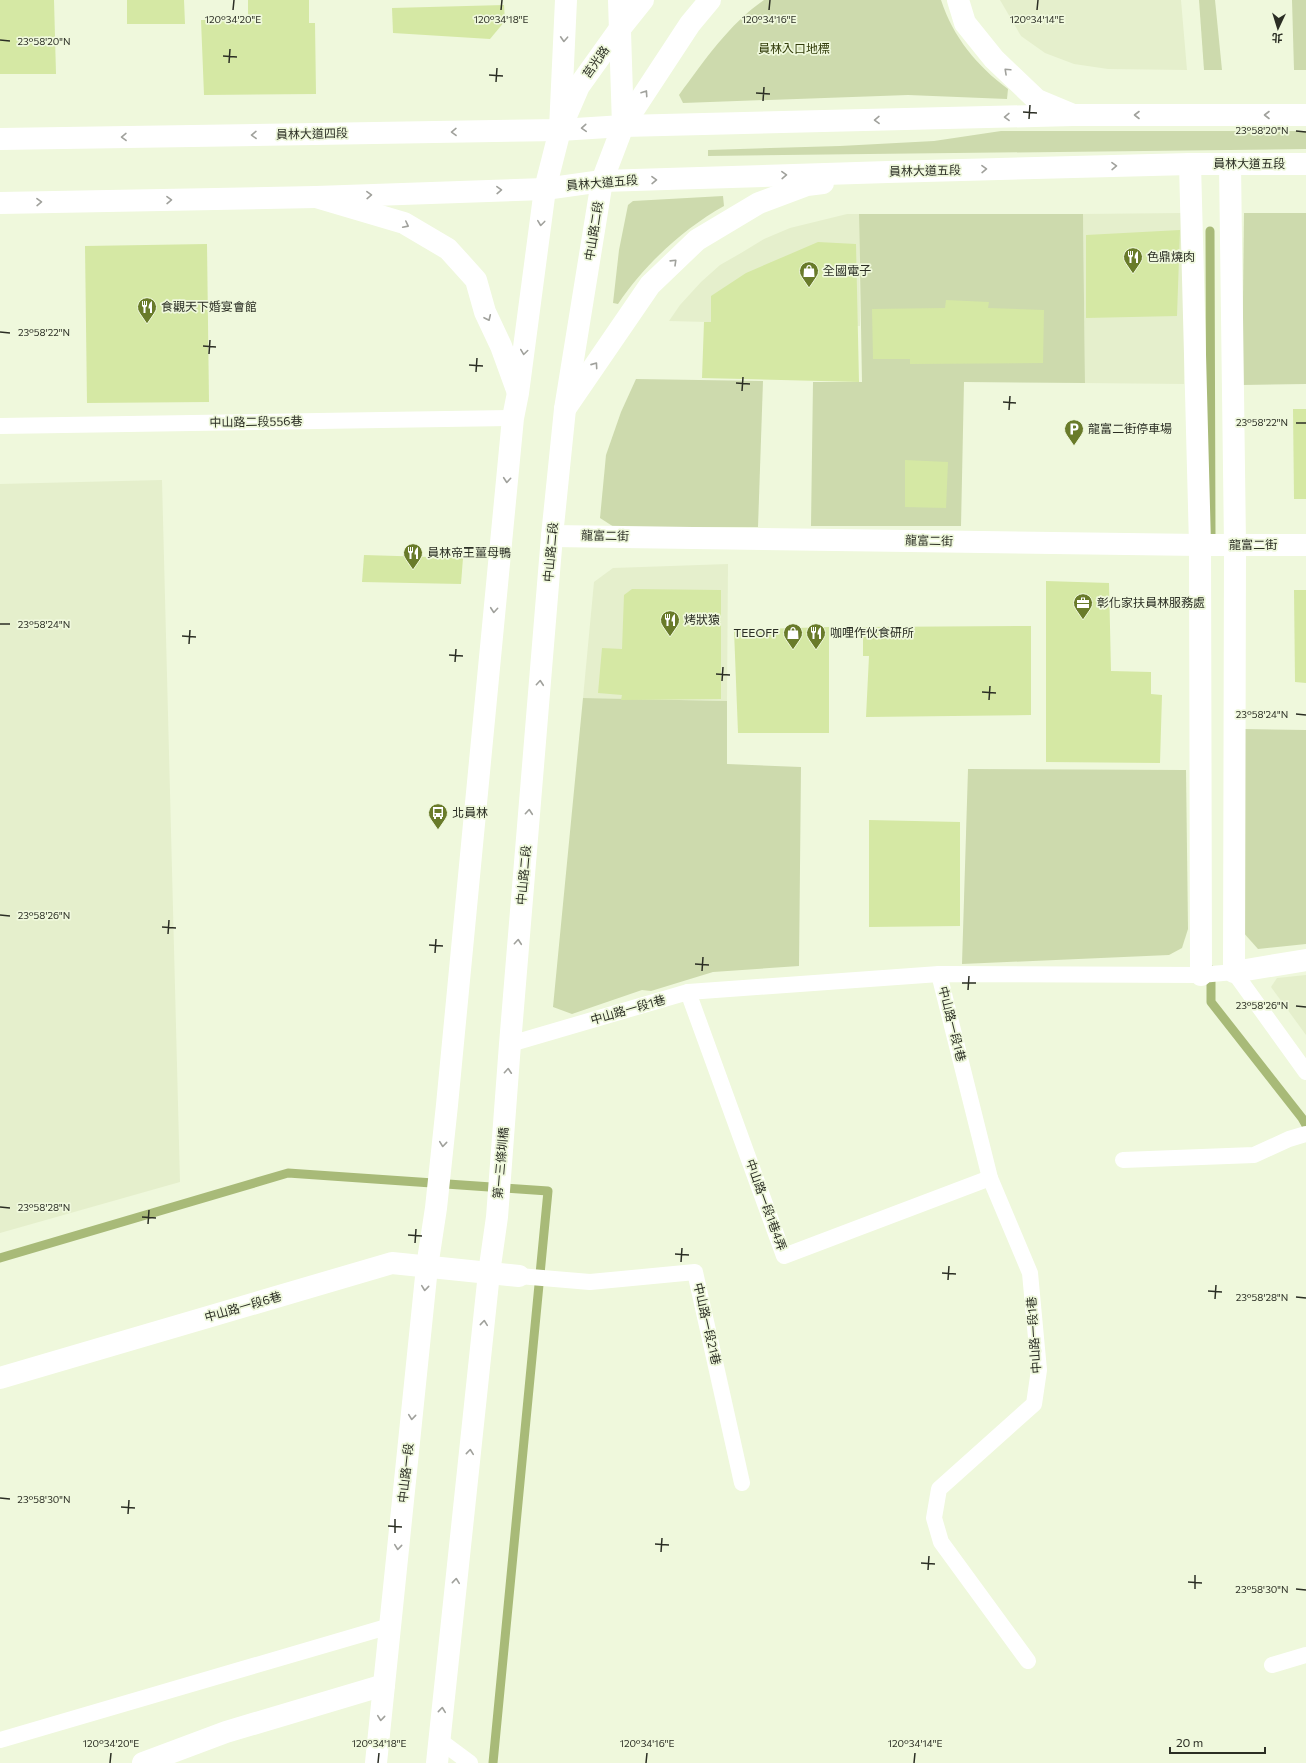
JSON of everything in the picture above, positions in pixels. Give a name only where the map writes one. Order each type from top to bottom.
[{"type":"main road","points":[[513,418],[518,393],[545,189],[560,130],[566,0]]},
{"type":"main road","name":"中山路二段","points":[[505,1110],[552,536],[565,409],[602,181],[623,126],[619,0]]},
{"type":"main road","name":"莒光路","points":[[560,130],[580,86],[619,30],[643,0]]},
{"type":"main road","points":[[623,126],[690,24],[710,0]]},
{"type":"main road","points":[[958,0],[965,23],[994,59],[1037,100],[1073,115]]},
{"type":"main road","points":[[623,126],[1073,115],[1306,115]]},
{"type":"main road","name":"員林大道四段","points":[[0,139],[560,130],[623,126]]},
{"type":"main road","points":[[1190,164],[1200,545],[1201,975]]},
{"type":"main road","name":"員林大道五段","points":[[545,189],[602,181],[1190,164],[1306,164]]},
{"type":"main road","points":[[1230,164],[1235,546],[1234,972],[1306,960]]},
{"type":"main road","points":[[565,409],[650,285],[697,240],[759,203],[807,185],[888,172]]},
{"type":"main road","points":[[0,203],[316,197],[545,189]]},
{"type":"main road","points":[[316,197],[404,223],[448,249],[476,280],[485,312],[502,346],[518,393]]},
{"type":"main road","name":"中山路一段","points":[[376,1763],[427,1267],[436,1208],[447,1105],[513,418]]},
{"type":"main road","name":"龍富二街","points":[[552,536],[1235,546],[1306,545]]},
{"type":"main road","name":"第一三條圳橋","points":[[489,1273],[497,1217],[505,1110]]},
{"type":"main road","name":"中山路一段6巷","points":[[0,1378],[392,1263],[489,1273]]},
{"type":"main road","points":[[437,1763],[489,1273]]},
{"type":"main road","name":"中山路一段21巷","points":[[489,1273],[519,1276]]},
{"type":"main road","points":[[143,1763],[226,1732],[384,1685]]},
{"type":"lane","name":"中山路二段556巷","points":[[0,426],[513,418]]},
{"type":"lane","name":"中山路一段1巷","points":[[510,1044],[688,992],[939,974],[1201,975],[1234,972]]},
{"type":"lane","points":[[1234,972],[1306,1072]]},
{"type":"lane","name":"中山路一段1巷","points":[[939,974],[990,1178],[1030,1273],[1039,1370],[1034,1404],[939,1489],[934,1518],[941,1542],[1028,1661]]},
{"type":"lane","name":"中山路一段1巷4弄","points":[[688,992],[784,1256],[990,1178]]},
{"type":"lane","points":[[1123,1160],[1254,1155],[1289,1139],[1306,1134]]},
{"type":"lane","name":"中山路一段21巷","points":[[519,1276],[590,1282],[695,1272],[742,1483]]},
{"type":"lane","points":[[0,1740],[390,1626]]},
{"type":"lane","points":[[1272,1665],[1306,1655]]},
{"type":"lane","points":[[439,1740],[467,1761]]},
{"type":"shaded area","points":[[1000,0],[1181,0],[1187,70],[1108,69],[1074,64],[1045,53],[1021,36]]},
{"type":"shaded area","points":[[1181,213],[1185,239],[1184,384],[1085,383],[1083,214]]},
{"type":"shaded area","points":[[847,214],[859,214],[860,326],[669,321],[680,305],[701,282],[720,265],[764,239],[790,228]]},
{"type":"shaded area","points":[[162,480],[180,1182],[0,1233],[0,484]]},
{"type":"shaded area","points":[[728,564],[727,701],[583,698],[594,582],[613,568]]},
{"type":"shaded area","points":[[1306,975],[1306,1035],[1271,987],[1277,978]]},
{"type":"green space","name":"員林入口地標","points":[[764,0],[941,0],[952,26],[967,50],[986,71],[1008,89],[1007,99],[908,95],[683,103],[679,95],[708,56],[739,20]]},
{"type":"green space","points":[[1199,0],[1215,0],[1222,70],[1204,70]]},
{"type":"green space","points":[[1292,0],[1306,0],[1306,70],[1294,70]]},
{"type":"green space","points":[[1001,131],[1306,131],[1306,149],[708,156],[708,150],[840,146],[934,141]]},
{"type":"green space","points":[[723,196],[724,206],[694,225],[666,249],[640,275],[618,304],[613,303],[619,250],[628,205],[633,201]]},
{"type":"green space","points":[[1244,213],[1306,213],[1306,384],[1242,385]]},
{"type":"green space","points":[[859,214],[1083,214],[1085,383],[964,382],[961,526],[811,526],[813,382],[862,382]]},
{"type":"green space","points":[[636,379],[763,381],[758,527],[614,527],[600,518],[606,455],[621,412]]},
{"type":"green space","points":[[583,698],[727,701],[727,764],[801,767],[799,966],[713,972],[651,991],[642,990],[572,1014],[553,1007]]},
{"type":"green space","points":[[1242,729],[1306,730],[1306,944],[1258,949],[1242,931]]},
{"type":"green space","points":[[968,769],[1186,770],[1188,929],[1182,948],[1169,955],[962,964]]},
{"type":"building","points":[[0,0],[54,0],[56,74],[0,74]]},
{"type":"building","points":[[127,0],[184,0],[185,24],[127,24]]},
{"type":"building","points":[[248,0],[309,0],[309,23],[315,23],[316,94],[204,95],[201,20],[248,20]]},
{"type":"building","points":[[504,5],[505,21],[490,39],[393,33],[392,8]]},
{"type":"building","points":[[1180,230],[1177,316],[1086,318],[1086,235]]},
{"type":"building","points":[[818,242],[856,244],[859,382],[702,378],[704,322],[711,322],[711,296],[746,273]]},
{"type":"building","name":"食觀天下婚宴會館","points":[[207,244],[209,402],[87,403],[85,246]]},
{"type":"building","points":[[946,300],[989,302],[988,308],[1044,310],[1043,363],[910,364],[910,359],[873,359],[872,309],[945,308]]},
{"type":"building","points":[[1293,409],[1306,409],[1306,499],[1294,499]]},
{"type":"building","points":[[905,460],[948,462],[946,508],[905,507]]},
{"type":"building","name":"員林帝王薑母鴨","points":[[364,555],[463,558],[461,584],[362,582]]},
{"type":"building","points":[[1046,581],[1109,583],[1111,671],[1151,672],[1151,694],[1162,695],[1160,763],[1046,762]]},
{"type":"building","points":[[632,589],[721,590],[721,699],[621,700],[622,695],[598,693],[602,648],[622,649],[624,595]]},
{"type":"building","points":[[1294,590],[1306,590],[1306,683],[1295,682]]},
{"type":"building","points":[[1031,626],[1031,715],[866,717],[869,656],[863,656],[863,627]]},
{"type":"building","points":[[829,627],[829,733],[738,733],[734,630]]},
{"type":"building","points":[[869,820],[960,822],[960,926],[869,927]]},
{"type":"waterway","points":[[1210,231],[1211,537]]},
{"type":"waterway","points":[[1211,970],[1211,1002],[1306,1125]]},
{"type":"waterway","points":[[0,1258],[288,1173],[548,1191],[493,1763]]},
{"type":"place","name":"色鼎燒肉","points":[[1133,274]]},
{"type":"place","name":"全國電子","points":[[809,288]]},
{"type":"place","name":"食觀天下婚宴會館","points":[[147,324]]},
{"type":"place","name":"龍富二街停車場","points":[[1074,446]]},
{"type":"place","name":"員林帝王薑母鴨","points":[[413,570]]},
{"type":"place","name":"彰化家扶員林服務處","points":[[1083,620]]},
{"type":"place","name":"烤狀猿","points":[[670,637]]},
{"type":"place","name":"TEEOFF","points":[[793,650]]},
{"type":"place","name":"咖哩作伙食研所","points":[[816,650]]},
{"type":"place","name":"北員林","points":[[438,830]]}]
